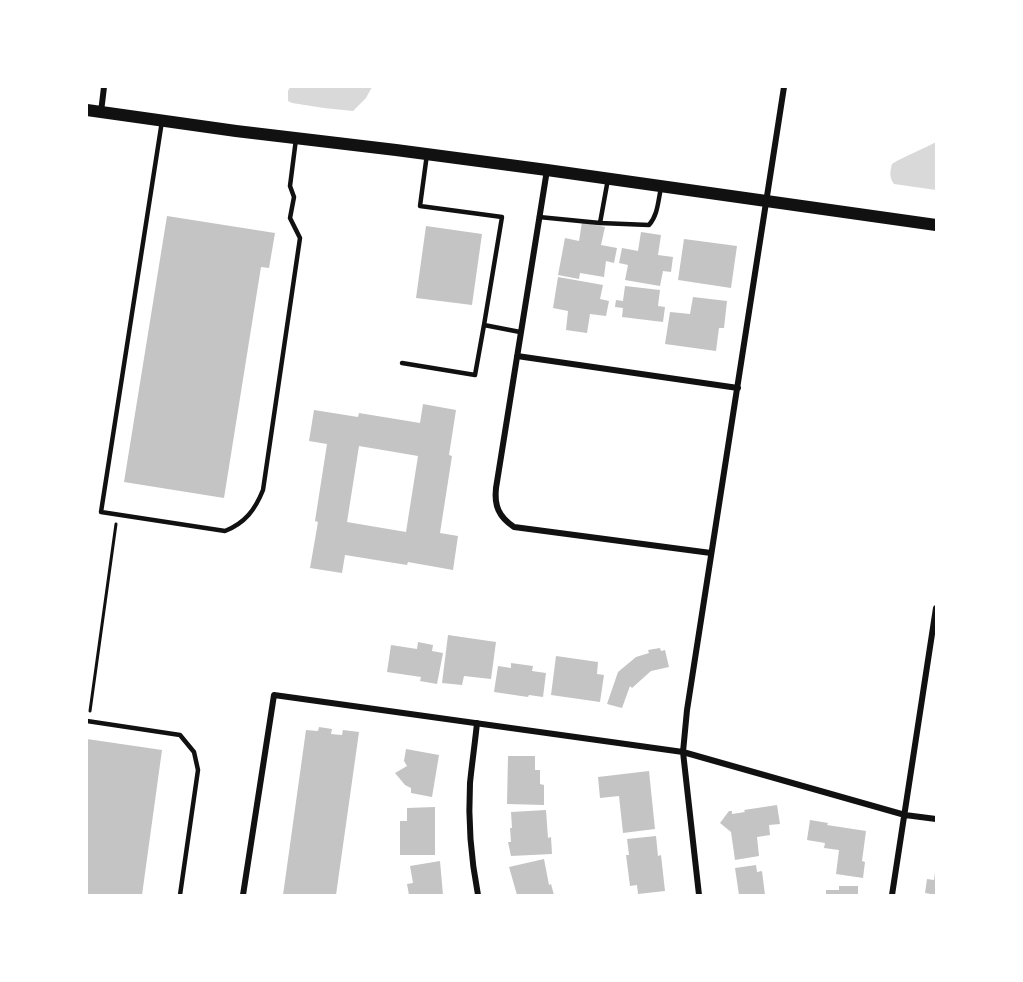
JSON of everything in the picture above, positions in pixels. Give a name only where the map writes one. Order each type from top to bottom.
[{"type":"main road","points":[[87,110],[547,170],[936,225]]},
{"type":"street","points":[[101,112],[104,87]]},
{"type":"street","points":[[699,895],[683,752],[687,710],[784,87]]},
{"type":"street","points":[[547,170],[495,499],[498,509],[505,520],[514,527],[711,553]]},
{"type":"street","points":[[517,356],[738,388]]},
{"type":"street","points":[[892,895],[936,608]]},
{"type":"street","points":[[243,895],[274,695],[683,752],[905,815],[936,819]]},
{"type":"street","points":[[477,723],[470,785],[470,811],[473,863],[478,895]]},
{"type":"lane","points":[[162,121],[101,512],[225,531],[244,521],[253,511],[263,490],[300,238],[290,218],[294,197],[290,186],[296,138]]},
{"type":"lane","points":[[402,363],[475,375],[502,217],[420,206],[427,154]]},
{"type":"lane","points":[[600,223],[609,179]]},
{"type":"lane","points":[[539,218],[649,225],[656,214],[661,186]]},
{"type":"lane","points":[[484,326],[520,332]]},
{"type":"lane","points":[[87,722],[180,735],[194,752],[198,770],[180,895]]},
{"type":"path","points":[[90,711],[116,524]]},
{"type":"shaded area","points":[[290,87],[372,87],[366,98],[353,111],[292,103],[288,101]]},
{"type":"shaded area","points":[[936,142],[936,190],[894,184],[890,174],[892,164]]},
{"type":"building","points":[[167,216],[275,233],[269,268],[261,267],[224,498],[124,482]]},
{"type":"building","points":[[582,222],[605,227],[601,245],[617,248],[614,263],[606,261],[604,277],[580,273],[579,279],[558,275],[565,238],[579,241]]},
{"type":"building","points":[[426,226],[482,234],[472,305],[416,298]]},
{"type":"building","points":[[641,232],[661,235],[658,255],[673,257],[671,272],[663,271],[660,286],[625,280],[628,265],[619,263],[622,248],[638,251]]},
{"type":"building","points":[[684,239],[737,246],[731,288],[678,280]]},
{"type":"building","points":[[558,277],[603,285],[600,299],[609,301],[606,316],[590,314],[587,333],[566,330],[568,311],[553,308]]},
{"type":"building","points":[[625,286],[660,290],[658,306],[665,307],[663,322],[622,317],[623,308],[615,307],[616,300],[623,301]]},
{"type":"building","points":[[693,297],[727,301],[724,328],[719,328],[716,351],[665,344],[670,312],[690,314]]},
{"type":"building","points":[[423,404],[456,410],[449,455],[452,456],[440,533],[458,536],[453,570],[345,555],[342,573],[310,568],[327,444],[309,441],[314,410],[358,417],[359,413],[420,423]],"holes":[[[359,446],[418,456],[406,532],[347,522]]]},
{"type":"building","points":[[448,635],[496,642],[491,679],[464,676],[462,685],[442,683]]},
{"type":"building","points":[[418,642],[433,645],[432,651],[443,653],[437,684],[420,681],[421,677],[387,672],[391,645],[417,649]]},
{"type":"building","points":[[660,648],[661,651],[665,650],[669,667],[651,671],[632,688],[630,686],[622,708],[607,704],[618,672],[636,657],[649,653],[648,650]]},
{"type":"building","points":[[556,656],[598,662],[597,674],[604,675],[600,702],[551,695]]},
{"type":"building","points":[[511,663],[533,666],[532,671],[546,673],[543,697],[494,692],[498,666],[511,668]]},
{"type":"building","points":[[319,727],[332,729],[331,734],[342,735],[343,730],[359,732],[336,895],[283,895],[306,730],[318,731]]},
{"type":"building","points":[[87,739],[162,750],[142,895],[87,895]]},
{"type":"building","points":[[406,749],[439,755],[432,797],[411,793],[411,788],[405,785],[395,773],[407,766],[404,761]]},
{"type":"building","points":[[508,756],[535,756],[535,770],[540,770],[540,784],[544,785],[544,805],[507,804]]},
{"type":"building","points":[[649,771],[655,829],[623,833],[619,796],[600,798],[598,777]]},
{"type":"building","points":[[777,805],[780,824],[769,825],[770,835],[757,837],[759,856],[735,860],[731,832],[720,823],[729,811],[732,811],[732,814]]},
{"type":"building","points":[[435,807],[435,855],[400,855],[400,821],[407,821],[407,808]]},
{"type":"building","points":[[546,810],[548,838],[551,837],[552,854],[511,856],[508,842],[511,842],[511,812]]},
{"type":"building","points":[[810,820],[866,831],[862,861],[865,862],[863,878],[836,874],[839,850],[824,848],[825,843],[807,840]]},
{"type":"building","points":[[656,836],[658,856],[661,855],[665,891],[638,894],[637,885],[630,886],[626,855],[629,855],[627,839]]},
{"type":"building","points":[[544,859],[549,885],[551,884],[554,895],[517,895],[509,867]]},
{"type":"building","points":[[440,861],[443,895],[409,895],[407,884],[413,883],[410,866]]},
{"type":"building","points":[[756,865],[757,872],[762,871],[765,895],[739,895],[735,868]]},
{"type":"building","points":[[935,872],[936,895],[925,893],[927,879],[934,880]]},
{"type":"building","points":[[839,886],[858,886],[858,895],[826,895],[826,890],[839,890]]}]
